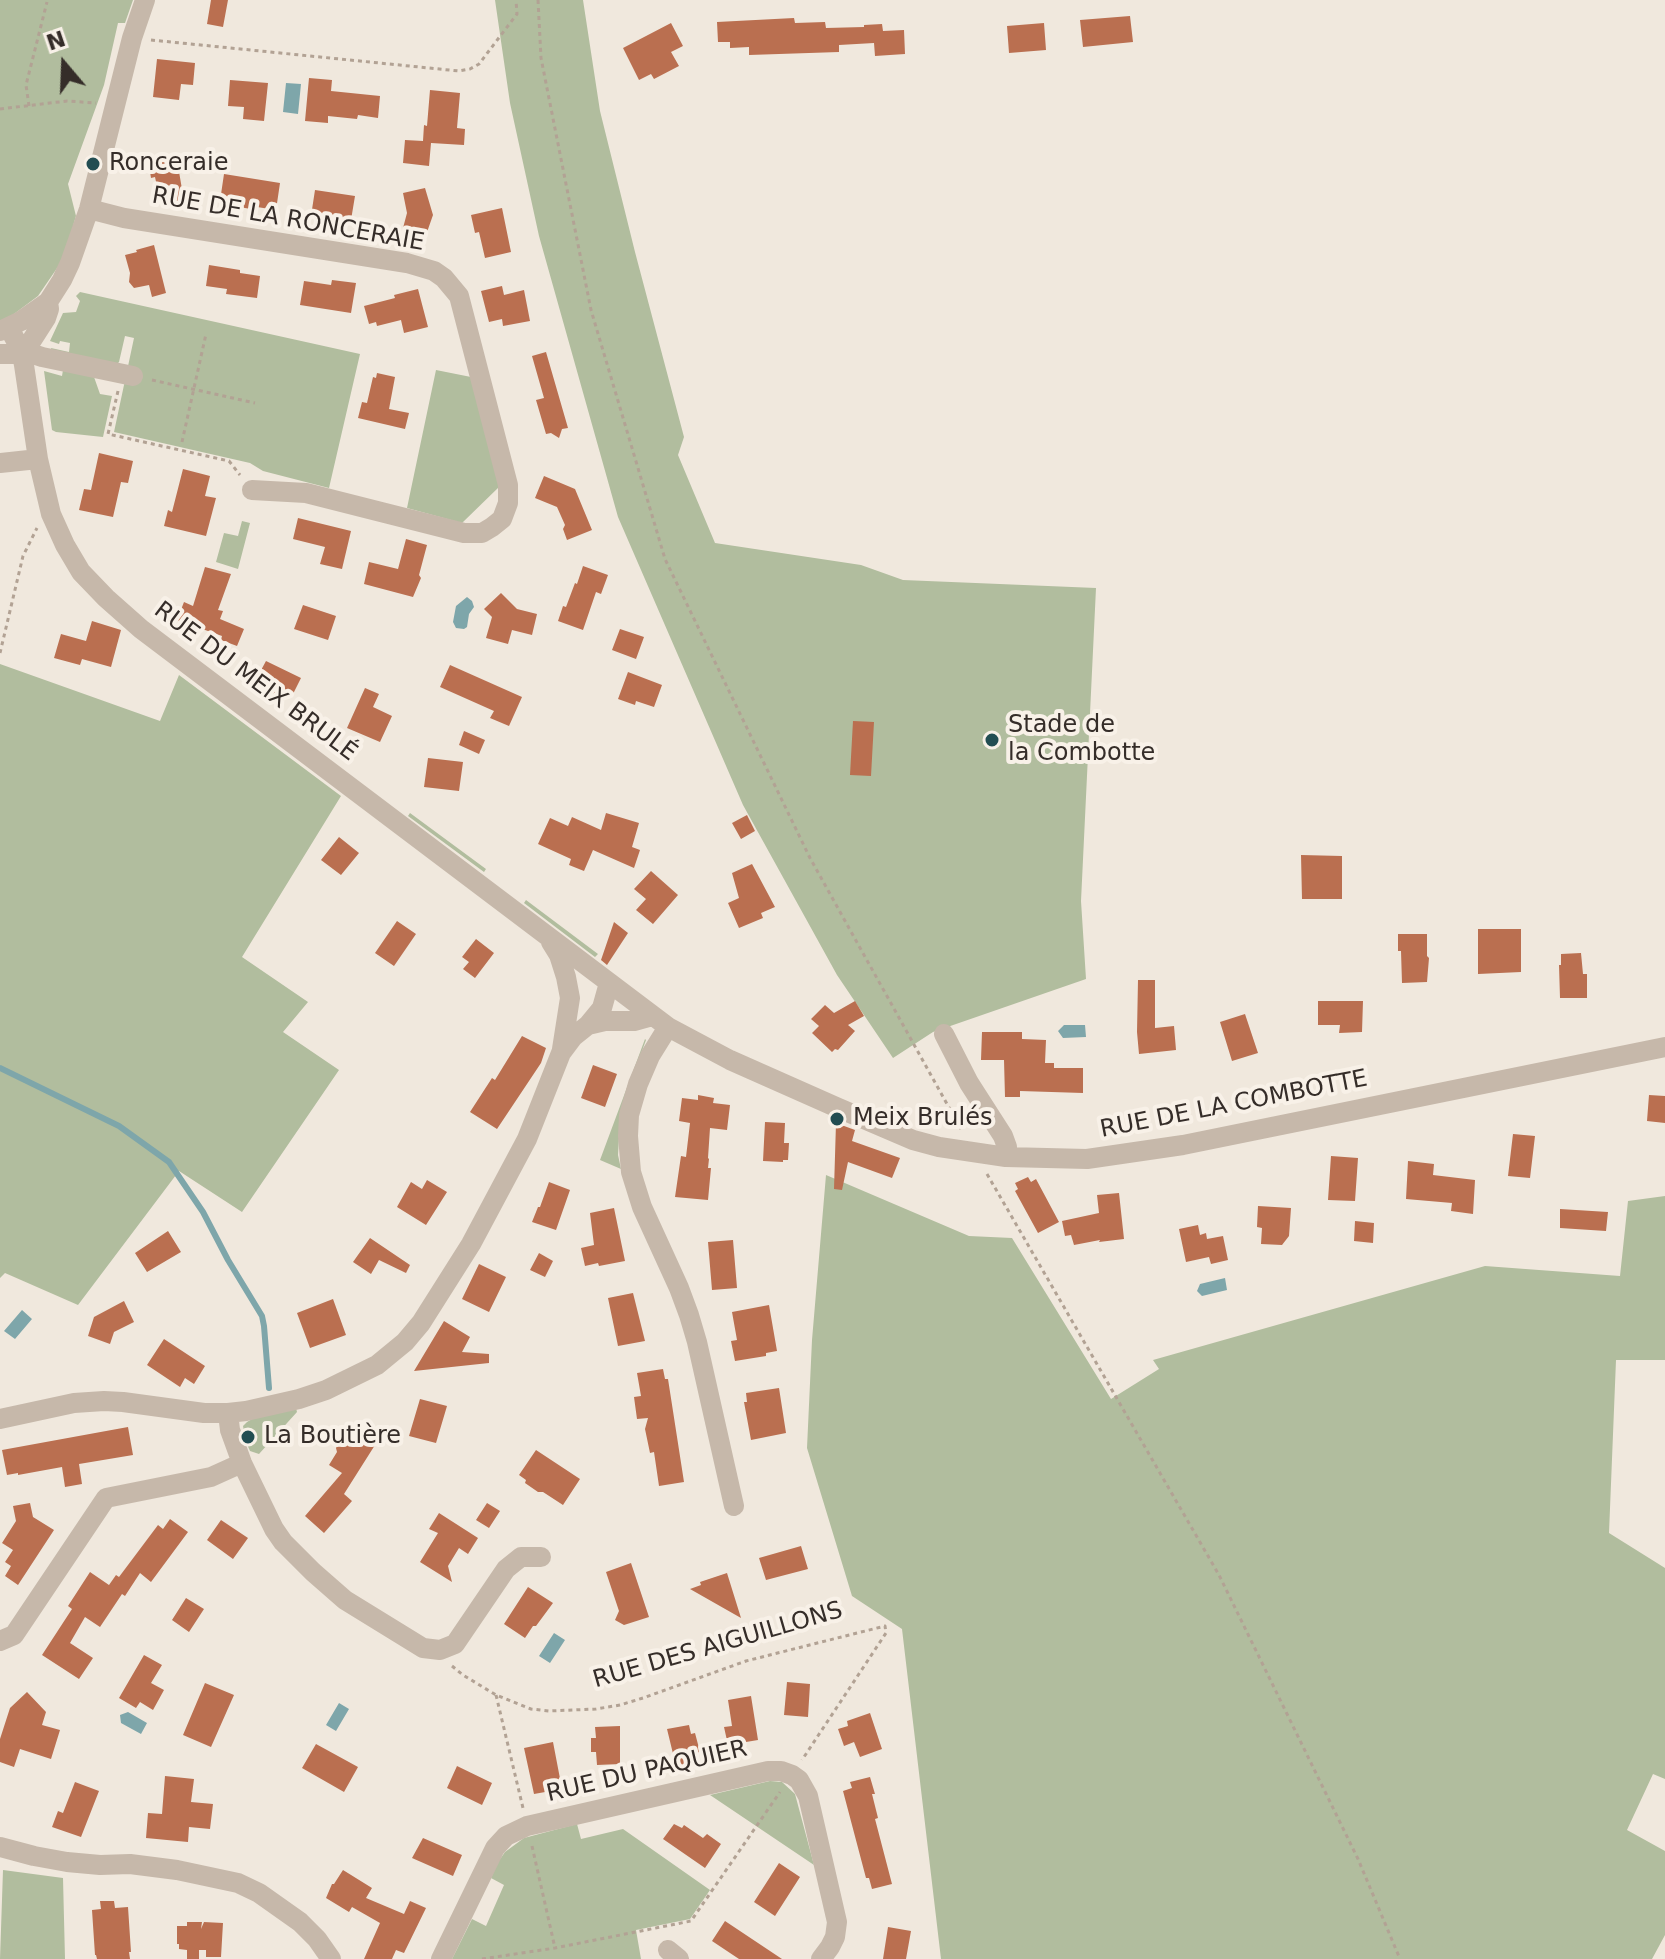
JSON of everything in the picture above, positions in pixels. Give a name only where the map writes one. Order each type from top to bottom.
[{"type":"street","points":[[4,329],[48,302],[70,263],[89,209],[132,38],[145,0]]},
{"type":"street","name":"RUE DE LA RONCERAIE","points":[[89,209],[124,218],[407,263],[434,271],[459,296],[508,485],[508,503],[502,519],[482,533],[464,533],[306,493],[252,490]]},
{"type":"street","points":[[10,352],[30,343],[46,318],[48,302]]},
{"type":"street","name":"RUE DU MEIX BRULÉ","points":[[4,329],[51,514],[81,572],[141,629],[606,980]]},
{"type":"street","points":[[10,352],[128,375]]},
{"type":"street","points":[[0,463],[38,459]]},
{"type":"street","points":[[0,1419],[74,1403],[104,1401],[204,1413],[228,1413],[272,1406],[326,1390],[377,1365],[405,1342],[446,1285],[495,1202],[527,1139],[561,1053],[570,998],[559,955],[548,937]]},
{"type":"street","points":[[561,1053],[602,1008],[606,980],[579,989],[570,998]]},
{"type":"street","name":"RUE DE LA COMBOTTE","points":[[606,980],[660,1021],[730,1060],[913,1140],[1006,1157],[1087,1159],[1168,1148],[1665,1047]]},
{"type":"street","points":[[588,1025],[605,1021],[660,1021],[629,1115],[631,1172],[642,1207],[689,1315],[734,1506]]},
{"type":"street","points":[[944,1034],[969,1083],[1003,1136],[1007,1147],[1006,1157]]},
{"type":"street","points":[[228,1413],[230,1430],[242,1463],[283,1542],[345,1600],[423,1648],[440,1650],[455,1644],[506,1569],[521,1557],[541,1557]]},
{"type":"street","points":[[0,1641],[14,1635],[106,1498],[211,1477],[242,1463]]},
{"type":"street","name":"RUE DU PAQUIER","points":[[441,1959],[495,1848],[518,1829],[768,1771],[792,1775]]},
{"type":"street","points":[[792,1775],[808,1796],[836,1912],[835,1937],[821,1959]]},
{"type":"street","points":[[0,1847],[67,1862],[130,1864],[238,1883],[259,1893],[300,1922],[331,1959]]},
{"type":"path","points":[[132,38],[459,71],[479,64],[517,14],[516,0]]},
{"type":"path","points":[[538,0],[541,58],[591,310],[665,559],[810,858],[975,1153],[1219,1575],[1358,1859],[1400,1959]]},
{"type":"path","points":[[29,106],[26,85],[47,2]]},
{"type":"path","points":[[0,109],[67,101],[116,105]]},
{"type":"path","points":[[182,442],[206,334]]},
{"type":"path","points":[[252,490],[229,461],[108,434],[128,375],[255,403]]},
{"type":"path","points":[[0,653],[23,556],[33,534],[51,514]]},
{"type":"path","name":"RUE DES AIGUILLONS","points":[[440,1650],[446,1661],[463,1675],[496,1695],[531,1709],[571,1711],[620,1705],[746,1661],[885,1626],[886,1633],[792,1775]]},
{"type":"path","points":[[482,1959],[691,1921],[792,1775]]},
{"type":"green space","points":[[0,0],[133,0],[125,23],[118,23],[104,85],[68,184],[76,216],[64,258],[38,296],[0,322]]},
{"type":"green space","points":[[495,0],[583,0],[600,111],[684,437],[678,455],[715,543],[861,565],[903,580],[1096,588],[1081,901],[1086,979],[933,1032],[893,1058],[837,975],[743,805],[618,517],[539,236],[510,103]]},
{"type":"green space","points":[[80,292],[360,354],[329,488],[263,471],[250,463],[114,432],[134,338],[125,336],[117,364],[52,352],[51,348],[69,352],[70,343],[50,341],[63,313],[76,312],[80,301],[76,296]]},
{"type":"green space","points":[[63,370],[94,377],[100,394],[112,396],[103,437],[52,430],[44,371],[62,376]]},
{"type":"green space","points":[[436,370],[471,377],[499,487],[462,523],[407,508]]},
{"type":"green space","points":[[242,521],[250,523],[238,569],[216,562],[224,533],[238,536]]},
{"type":"green space","points":[[0,664],[160,721],[179,675],[341,796],[242,957],[308,1002],[283,1032],[339,1070],[242,1212],[179,1171],[78,1305],[5,1273],[0,1278]]},
{"type":"green space","points":[[410,813],[486,869],[484,872],[408,816]]},
{"type":"green space","points":[[526,900],[598,954],[595,957],[524,903]]},
{"type":"green space","points":[[645,1039],[620,1120],[618,1155],[621,1169],[600,1160]]},
{"type":"green space","points":[[826,1175],[969,1236],[1012,1238],[1111,1399],[1159,1369],[1153,1360],[1485,1266],[1620,1276],[1628,1201],[1665,1196],[1665,1360],[1616,1360],[1609,1533],[1665,1568],[1665,1779],[1653,1774],[1627,1830],[1665,1851],[1665,1935],[1652,1959],[941,1959],[902,1629],[852,1596],[807,1448],[812,1340]]},
{"type":"green space","points":[[296,1408],[297,1412],[259,1454],[250,1451],[246,1442],[254,1440],[252,1430],[244,1431],[243,1426],[247,1422]]},
{"type":"green space","points":[[770,1781],[782,1782],[795,1794],[814,1865],[710,1795]]},
{"type":"green space","points":[[577,1824],[581,1839],[623,1829],[710,1890],[690,1919],[636,1930],[641,1959],[452,1959],[472,1919],[486,1926],[504,1885],[491,1878],[505,1852],[524,1838]]},
{"type":"green space","points":[[3,1870],[63,1878],[65,1959],[0,1959]]},
{"type":"water","points":[[286,83],[301,84],[298,114],[283,112]]},
{"type":"water","points":[[467,597],[474,607],[469,614],[467,627],[456,628],[453,622],[456,606]]},
{"type":"water","points":[[1064,1025],[1085,1025],[1086,1037],[1063,1038],[1058,1031]]},
{"type":"water","points":[[1225,1278],[1227,1290],[1202,1296],[1197,1291],[1200,1284]]},
{"type":"water","points":[[22,1310],[32,1319],[15,1339],[4,1331]]},
{"type":"water","points":[[554,1633],[565,1640],[550,1663],[539,1656]]},
{"type":"water","points":[[339,1703],[349,1709],[336,1731],[326,1725]]},
{"type":"water","points":[[128,1712],[147,1723],[141,1734],[121,1723],[120,1715]]},
{"type":"building","points":[[211,0],[228,0],[223,27],[207,24]]},
{"type":"building","points":[[1130,16],[1133,42],[1083,47],[1080,20]]},
{"type":"building","points":[[794,18],[795,23],[825,22],[826,28],[882,24],[883,31],[904,30],[905,54],[875,56],[874,43],[839,45],[839,52],[749,55],[749,47],[730,48],[730,42],[718,42],[717,22]]},
{"type":"building","points":[[671,23],[683,46],[671,52],[679,66],[654,79],[651,74],[639,80],[623,48]]},
{"type":"building","points":[[1044,23],[1046,50],[1009,53],[1007,26]]},
{"type":"building","points":[[157,59],[195,63],[193,85],[181,84],[179,100],[153,97]]},
{"type":"building","points":[[309,78],[332,80],[331,91],[380,96],[378,118],[328,116],[328,123],[305,121]]},
{"type":"building","points":[[230,80],[268,83],[264,121],[243,119],[244,107],[228,106]]},
{"type":"building","points":[[430,90],[460,93],[457,128],[465,129],[464,145],[431,143],[429,166],[403,163],[405,140],[423,141]]},
{"type":"building","points":[[176,154],[184,201],[161,205],[148,159]]},
{"type":"building","points":[[224,174],[280,183],[276,210],[257,207],[257,210],[220,201]]},
{"type":"building","points":[[425,188],[433,215],[426,235],[403,228],[407,213],[403,193]]},
{"type":"building","points":[[315,190],[355,196],[351,220],[311,216]]},
{"type":"building","points":[[502,208],[511,252],[485,258],[471,215]]},
{"type":"building","points":[[154,245],[166,293],[152,297],[149,285],[134,288],[129,282],[125,255]]},
{"type":"building","points":[[209,265],[260,276],[257,298],[226,294],[227,289],[206,286]]},
{"type":"building","points":[[332,280],[356,283],[351,313],[300,305],[304,281],[331,285]]},
{"type":"building","points":[[502,286],[504,295],[524,290],[530,321],[503,326],[502,319],[489,322],[481,291]]},
{"type":"building","points":[[418,289],[428,327],[404,333],[401,320],[377,326],[376,322],[369,324],[364,306]]},
{"type":"building","points":[[546,352],[568,428],[562,429],[559,438],[551,433],[546,434],[536,400],[544,398],[532,356]]},
{"type":"building","points":[[377,373],[395,377],[389,409],[409,413],[405,429],[358,418],[362,402],[367,403],[373,377],[376,378]]},
{"type":"building","points":[[99,453],[133,461],[128,483],[121,482],[113,517],[79,510],[84,489],[91,490]]},
{"type":"building","points":[[183,469],[210,476],[205,496],[216,498],[206,536],[164,526],[168,510],[172,512]]},
{"type":"building","points":[[544,476],[575,489],[592,530],[567,540],[563,529],[565,525],[557,507],[535,498]]},
{"type":"building","points":[[298,518],[351,531],[342,569],[320,564],[325,547],[293,539]]},
{"type":"building","points":[[406,539],[427,545],[419,575],[421,578],[413,597],[364,584],[369,562],[398,569]]},
{"type":"building","points":[[583,566],[608,575],[601,594],[596,592],[583,630],[558,621]]},
{"type":"building","points":[[205,567],[231,574],[218,610],[223,611],[220,619],[244,629],[237,646],[221,640],[222,636],[177,620],[184,602],[193,606]]},
{"type":"building","points":[[501,593],[517,609],[537,614],[532,635],[512,630],[508,644],[486,638],[492,617],[484,609]]},
{"type":"building","points":[[303,605],[336,616],[328,640],[294,629]]},
{"type":"building","points":[[92,621],[121,630],[111,667],[82,659],[80,665],[54,658],[61,634],[86,641]]},
{"type":"building","points":[[620,629],[644,637],[636,659],[612,650]]},
{"type":"building","points":[[266,661],[301,678],[293,694],[284,689],[279,699],[253,685]]},
{"type":"building","points":[[450,665],[522,697],[509,726],[490,718],[494,711],[440,687]]},
{"type":"building","points":[[628,672],[662,685],[654,707],[618,699]]},
{"type":"building","points":[[365,688],[379,694],[373,707],[392,716],[380,742],[347,728]]},
{"type":"building","points":[[853,721],[874,722],[871,776],[850,775]]},
{"type":"building","points":[[464,731],[485,740],[479,754],[459,745]]},
{"type":"building","points":[[428,758],[463,762],[459,791],[424,787]]},
{"type":"building","points":[[606,813],[639,823],[632,847],[640,850],[634,868],[593,850],[584,871],[569,865],[571,859],[538,844],[550,818],[568,826],[572,817],[601,830]]},
{"type":"building","points":[[747,815],[755,831],[741,839],[732,823]]},
{"type":"building","points":[[339,837],[359,853],[341,875],[321,860]]},
{"type":"building","points":[[1301,855],[1342,856],[1342,899],[1302,899]]},
{"type":"building","points":[[752,864],[775,907],[761,913],[763,918],[739,928],[728,903],[739,898],[732,873]]},
{"type":"building","points":[[651,871],[678,895],[653,924],[636,910],[646,899],[634,889]]},
{"type":"building","points":[[397,921],[416,934],[394,966],[375,953]]},
{"type":"building","points":[[614,922],[628,933],[607,965],[601,960]]},
{"type":"building","points":[[1478,929],[1521,929],[1521,972],[1478,974]]},
{"type":"building","points":[[1398,934],[1427,934],[1427,982],[1402,983]]},
{"type":"building","points":[[476,939],[494,953],[475,978],[463,969],[469,962],[462,957]]},
{"type":"building","points":[[1581,953],[1583,974],[1587,974],[1587,998],[1560,998],[1561,954]]},
{"type":"building","points":[[1138,980],[1155,980],[1155,1028],[1174,1026],[1176,1050],[1139,1054]]},
{"type":"building","points":[[855,1001],[864,1016],[848,1025],[855,1031],[838,1050],[832,1052],[812,1033],[819,1026],[811,1019],[825,1005],[834,1013]]},
{"type":"building","points":[[1318,1001],[1363,1001],[1362,1032],[1339,1033],[1340,1025],[1318,1025]]},
{"type":"building","points":[[1245,1014],[1258,1053],[1232,1061],[1220,1022]]},
{"type":"building","points":[[982,1032],[1022,1032],[1022,1039],[1046,1040],[1045,1063],[1054,1063],[1054,1068],[1083,1068],[1083,1093],[1020,1091],[1020,1097],[1005,1097],[1004,1060],[981,1060]]},
{"type":"building","points":[[522,1036],[546,1048],[541,1063],[497,1129],[470,1112],[492,1078],[495,1080]]},
{"type":"building","points":[[593,1065],[617,1074],[605,1107],[581,1098]]},
{"type":"building","points":[[698,1095],[714,1098],[713,1103],[730,1105],[727,1130],[710,1128],[708,1200],[675,1197],[681,1156],[686,1157],[690,1123],[679,1121],[682,1098],[698,1100]]},
{"type":"building","points":[[1649,1095],[1665,1096],[1665,1123],[1647,1121]]},
{"type":"building","points":[[765,1122],[785,1123],[784,1143],[789,1143],[788,1160],[763,1161]]},
{"type":"building","points":[[836,1123],[855,1130],[852,1141],[900,1158],[892,1178],[848,1162],[842,1190],[834,1189]]},
{"type":"building","points":[[1513,1134],[1535,1136],[1530,1178],[1508,1176]]},
{"type":"building","points":[[1331,1156],[1358,1158],[1355,1201],[1328,1200]]},
{"type":"building","points":[[1408,1161],[1434,1164],[1433,1175],[1475,1180],[1473,1214],[1451,1211],[1452,1203],[1406,1199]]},
{"type":"building","points":[[1028,1177],[1031,1182],[1036,1179],[1059,1222],[1038,1233],[1015,1191],[1018,1189],[1015,1183]]},
{"type":"building","points":[[427,1180],[447,1192],[426,1225],[397,1207],[411,1182],[422,1189]]},
{"type":"building","points":[[549,1182],[570,1190],[556,1230],[532,1222]]},
{"type":"building","points":[[1119,1193],[1124,1239],[1074,1245],[1071,1235],[1065,1236],[1062,1221],[1099,1213],[1097,1195]]},
{"type":"building","points":[[1258,1206],[1291,1208],[1289,1236],[1282,1245],[1261,1244],[1262,1228],[1257,1227]]},
{"type":"building","points":[[614,1208],[625,1261],[585,1266],[581,1248],[594,1245],[590,1213]]},
{"type":"building","points":[[1560,1209],[1608,1212],[1606,1231],[1560,1228]]},
{"type":"building","points":[[1355,1221],[1374,1223],[1373,1243],[1354,1241]]},
{"type":"building","points":[[1198,1225],[1200,1235],[1206,1233],[1207,1239],[1223,1236],[1228,1260],[1211,1264],[1209,1257],[1186,1262],[1179,1229]]},
{"type":"building","points":[[168,1231],[181,1252],[147,1272],[135,1253]]},
{"type":"building","points":[[370,1238],[410,1265],[406,1273],[379,1260],[371,1274],[353,1262]]},
{"type":"building","points":[[733,1240],[737,1288],[712,1290],[708,1242]]},
{"type":"building","points":[[539,1253],[553,1261],[545,1277],[530,1270]]},
{"type":"building","points":[[479,1264],[506,1277],[489,1312],[462,1299]]},
{"type":"building","points":[[633,1293],[645,1341],[618,1346],[608,1298]]},
{"type":"building","points":[[333,1299],[346,1335],[310,1348],[297,1313]]},
{"type":"building","points":[[124,1301],[134,1322],[114,1332],[110,1344],[88,1336],[94,1317]]},
{"type":"building","points":[[769,1305],[777,1351],[735,1361],[731,1341],[737,1340],[732,1312]]},
{"type":"building","points":[[444,1321],[470,1337],[462,1352],[489,1354],[489,1363],[414,1371]]},
{"type":"building","points":[[164,1339],[205,1366],[194,1384],[185,1378],[180,1387],[147,1365]]},
{"type":"building","points":[[663,1369],[665,1379],[668,1379],[684,1482],[659,1486],[654,1452],[650,1453],[645,1429],[648,1418],[637,1419],[634,1397],[641,1396],[637,1373]]},
{"type":"building","points":[[779,1388],[786,1433],[751,1440],[744,1402],[747,1402],[746,1393]]},
{"type":"building","points":[[420,1399],[447,1406],[436,1443],[409,1436]]},
{"type":"building","points":[[128,1427],[133,1455],[79,1464],[82,1484],[65,1487],[62,1467],[7,1475],[2,1450]]},
{"type":"building","points":[[352,1431],[375,1445],[344,1494],[352,1501],[324,1533],[305,1516],[342,1473],[329,1465],[340,1441],[347,1439]]},
{"type":"building","points":[[536,1450],[580,1479],[563,1505],[538,1492],[519,1475]]},
{"type":"building","points":[[30,1503],[33,1517],[54,1530],[18,1585],[5,1576],[11,1566],[5,1562],[13,1550],[2,1543],[16,1521],[13,1506]]},
{"type":"building","points":[[487,1503],[500,1511],[489,1528],[476,1520]]},
{"type":"building","points":[[439,1513],[478,1538],[468,1554],[459,1548],[448,1566],[452,1582],[420,1562],[438,1533],[429,1529]]},
{"type":"building","points":[[170,1519],[188,1532],[151,1582],[140,1573],[100,1627],[85,1617],[70,1643],[93,1658],[79,1679],[42,1655],[72,1609],[68,1606],[90,1572],[109,1585],[116,1575],[119,1577],[158,1525],[163,1529]]},
{"type":"building","points":[[221,1520],[248,1538],[233,1559],[207,1540]]},
{"type":"building","points":[[801,1546],[808,1569],[766,1580],[759,1558]]},
{"type":"building","points":[[631,1563],[649,1617],[624,1625],[615,1620],[619,1611],[606,1572]]},
{"type":"building","points":[[727,1573],[741,1618],[690,1589],[701,1585],[700,1582]]},
{"type":"building","points":[[528,1587],[553,1603],[525,1638],[504,1624]]},
{"type":"building","points":[[186,1598],[204,1609],[189,1632],[172,1620]]},
{"type":"building","points":[[144,1655],[162,1665],[151,1683],[164,1690],[153,1710],[140,1702],[136,1708],[119,1698]]},
{"type":"building","points":[[787,1682],[810,1684],[808,1717],[784,1715]]},
{"type":"building","points":[[205,1683],[234,1695],[211,1747],[183,1735]]},
{"type":"building","points":[[27,1692],[46,1712],[42,1725],[60,1730],[51,1759],[20,1749],[14,1767],[0,1762],[0,1739],[10,1708]]},
{"type":"building","points":[[751,1696],[758,1740],[728,1745],[724,1727],[732,1726],[728,1700]]},
{"type":"building","points":[[870,1713],[882,1749],[860,1757],[854,1742],[844,1746],[838,1729],[848,1726],[847,1721]]},
{"type":"building","points":[[689,1725],[691,1734],[695,1733],[700,1752],[694,1753],[696,1762],[676,1766],[667,1729]]},
{"type":"building","points":[[620,1726],[620,1764],[597,1765],[596,1752],[591,1752],[591,1738],[596,1738],[595,1727]]},
{"type":"building","points":[[553,1742],[562,1789],[534,1794],[524,1748]]},
{"type":"building","points":[[316,1744],[358,1767],[344,1792],[302,1768]]},
{"type":"building","points":[[457,1766],[492,1783],[482,1805],[447,1788]]},
{"type":"building","points":[[165,1776],[194,1779],[191,1802],[213,1804],[210,1829],[189,1827],[188,1842],[146,1838],[148,1813],[162,1814]]},
{"type":"building","points":[[870,1777],[878,1818],[875,1819],[892,1884],[872,1889],[869,1878],[866,1878],[843,1791],[852,1788],[850,1782]]},
{"type":"building","points":[[75,1782],[99,1791],[81,1837],[52,1827],[58,1811],[63,1813]]},
{"type":"building","points":[[674,1824],[682,1828],[684,1825],[703,1838],[707,1834],[721,1844],[705,1868],[663,1839]]},
{"type":"building","points":[[423,1838],[462,1855],[453,1876],[412,1858]]},
{"type":"building","points":[[779,1863],[800,1877],[775,1916],[754,1902]]},
{"type":"building","points":[[343,1870],[372,1888],[366,1898],[404,1914],[410,1901],[426,1908],[404,1953],[396,1950],[392,1959],[364,1959],[380,1923],[352,1907],[349,1912],[326,1898]]},
{"type":"building","points":[[100,1901],[114,1901],[115,1908],[128,1907],[130,1959],[97,1959],[92,1910],[101,1909]]},
{"type":"building","points":[[725,1921],[782,1959],[739,1959],[712,1941]]},
{"type":"building","points":[[187,1922],[202,1922],[201,1929],[204,1922],[223,1923],[221,1957],[206,1957],[206,1950],[199,1950],[199,1959],[187,1959],[187,1950],[179,1949],[177,1944],[177,1926],[187,1926]]},
{"type":"building","points":[[888,1927],[911,1931],[906,1959],[883,1959]]},
{"type":"waterway","points":[[0,1068],[119,1126],[169,1162],[203,1212],[262,1316],[269,1388]]},
{"type":"place","name":"Ronceraie","points":[[93,164]]},
{"type":"place","name":"Stade de la Combotte","points":[[992,740]]},
{"type":"place","name":"Meix Brulés","points":[[837,1119]]},
{"type":"place","name":"La Boutière","points":[[248,1437]]}]
